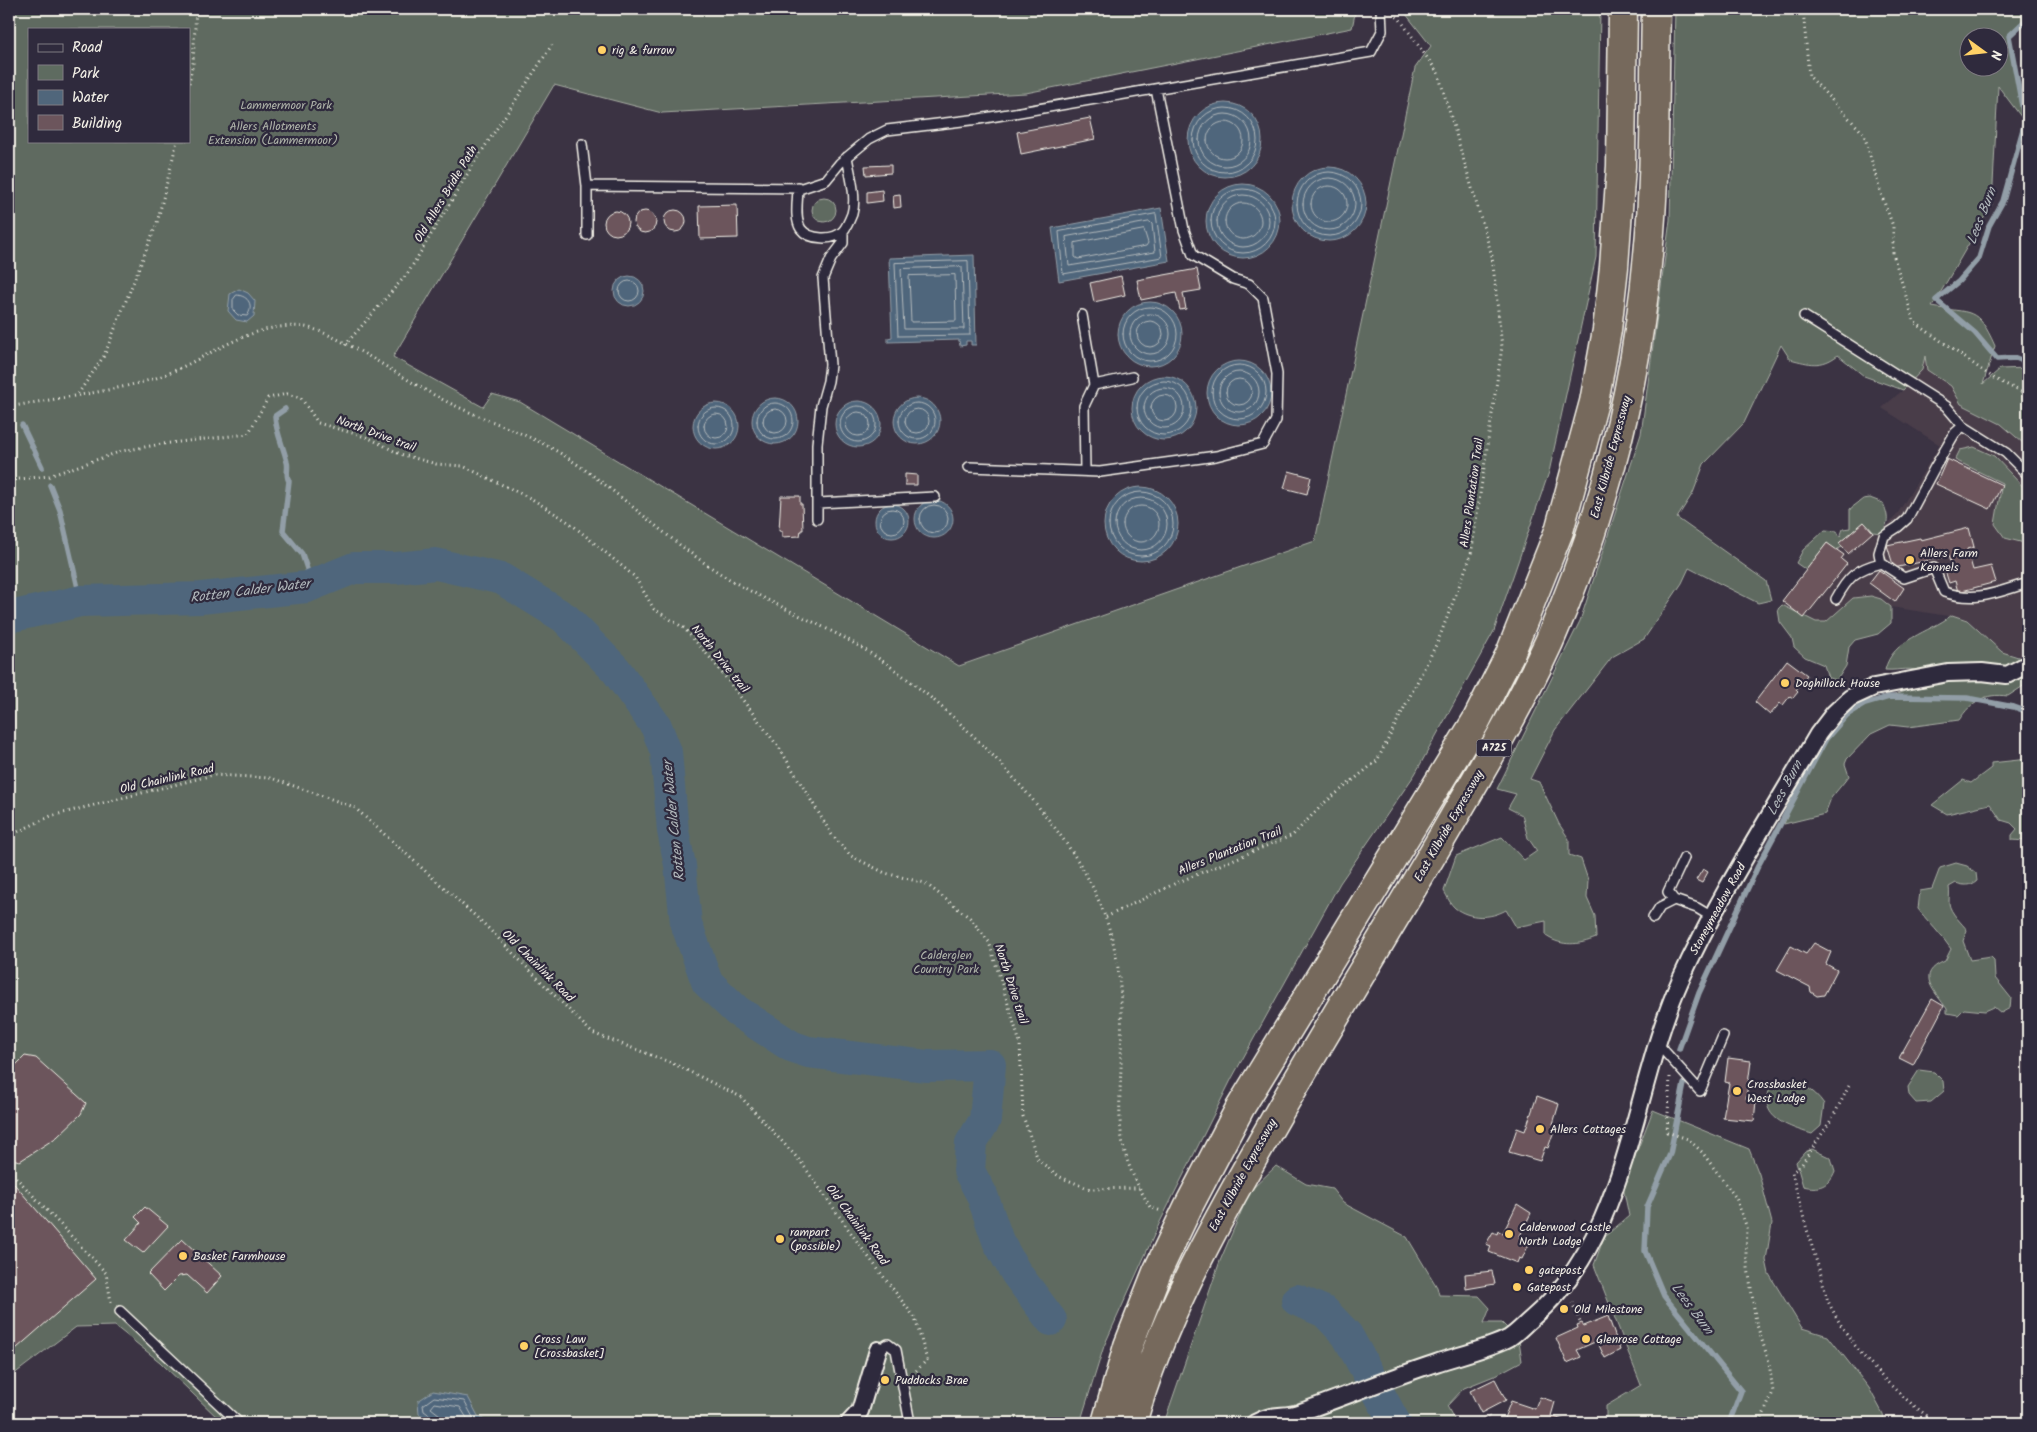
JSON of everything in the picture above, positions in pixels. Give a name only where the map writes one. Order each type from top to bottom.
[{"type":"highway","name":"A725","points":[[1106,1423],[1128,1346],[1157,1272],[1188,1207],[1240,1108],[1476,721],[1510,654],[1559,531],[1594,402],[1607,330],[1621,166],[1623,9]]},
{"type":"highway","name":"East Kilbride Expressway","points":[[1132,1423],[1144,1382],[1193,1266],[1281,1107],[1390,929],[1512,718],[1550,640],[1584,554],[1606,484],[1634,364],[1648,255],[1653,180],[1656,9]]},
{"type":"street","name":"Stoneymeadow Road","points":[[1255,1423],[1269,1416],[1297,1414],[1338,1397],[1509,1338],[1548,1305],[1575,1270],[1600,1222],[1628,1146],[1657,1043],[1679,984],[1712,917],[1818,734],[1834,713],[1850,698],[1874,687],[1948,673],[1982,672],[2007,675],[2028,664]]},
{"type":"street","points":[[849,1423],[860,1411],[878,1350]]},
{"type":"lane","points":[[587,186],[798,188],[826,180],[847,157],[869,138],[887,130],[978,119],[1371,52],[1382,31],[1381,9]]},
{"type":"lane","points":[[969,467],[1100,472],[1216,456],[1263,444],[1276,420],[1277,374],[1262,298],[1249,284],[1233,279],[1193,255],[1184,230],[1156,89]]},
{"type":"lane","points":[[582,144],[587,186],[587,235]]},
{"type":"lane","points":[[817,519],[817,444],[821,406],[830,365],[823,278],[831,259],[843,243],[843,231],[852,213],[852,192],[847,157]]},
{"type":"lane","points":[[798,188],[798,220],[801,230],[810,236],[820,237],[833,237],[843,231]]},
{"type":"lane","points":[[1082,315],[1094,385],[1084,406],[1086,471]]},
{"type":"lane","points":[[1804,316],[1946,406],[1962,426],[2006,453],[2028,475]]},
{"type":"lane","points":[[1094,385],[1132,377]]},
{"type":"lane","points":[[1962,426],[1955,433],[1935,466],[1907,519],[1884,536],[1879,553],[1881,563],[1904,578],[1934,568],[1944,592],[1962,598],[1980,597],[2028,583]]},
{"type":"lane","points":[[818,503],[935,497]]},
{"type":"lane","points":[[1836,599],[1851,576],[1861,568],[1881,563]]},
{"type":"lane","points":[[1684,858],[1668,892],[1674,900],[1697,908],[1712,917]]},
{"type":"lane","points":[[1652,918],[1660,907],[1674,900]]},
{"type":"lane","points":[[1657,1043],[1700,1091],[1722,1036]]},
{"type":"lane","points":[[120,1311],[239,1423]]},
{"type":"lane","points":[[878,1350],[888,1344],[896,1350],[910,1423]]},
{"type":"path","points":[[190,78],[193,63],[196,9]]},
{"type":"path","points":[[1803,9],[1809,76],[1864,134],[1881,194],[1893,226],[1893,254],[1914,322],[1995,379],[2028,395]]},
{"type":"path","name":"Allers Plantation Trail","points":[[1106,917],[1176,883],[1293,835],[1323,804],[1377,761],[1438,641],[1471,556],[1502,347],[1492,256],[1438,73],[1399,18],[1392,13]]},
{"type":"path","name":"Old Allers Bridle Path","points":[[345,345],[408,273],[474,163],[552,45]]},
{"type":"path","points":[[78,394],[104,356],[157,223],[177,142]]},
{"type":"path","points":[[9,407],[154,379],[182,368],[245,336],[267,328],[288,326],[310,328],[345,345],[442,400],[556,451],[605,483],[707,565],[754,595],[831,631],[903,677],[945,710],[983,746],[1060,837],[1088,880],[1106,917],[1118,956],[1122,994],[1120,1118],[1124,1152],[1139,1188],[1150,1207],[1164,1212]]},
{"type":"path","name":"North Drive trail","points":[[9,480],[49,476],[130,450],[162,444],[248,434],[268,398],[287,394],[301,398],[318,423],[369,438],[400,454],[436,464],[463,466],[532,499],[570,523],[636,577],[654,609],[684,628],[780,749],[832,835],[851,856],[885,873],[925,883],[970,918],[989,942],[1020,1043],[1023,1116],[1038,1160],[1060,1177],[1090,1189],[1139,1188]]},
{"type":"path","name":"Old Chainlink Road","points":[[9,836],[51,816],[213,775],[271,778],[354,807],[482,922],[592,1033],[672,1063],[741,1097],[801,1162],[861,1247],[915,1318],[927,1360],[913,1374]]},
{"type":"path","points":[[1671,1058],[1667,1132],[1686,1138],[1702,1152],[1736,1198],[1747,1228],[1746,1254],[1756,1322],[1769,1362],[1773,1392],[1760,1423]]},
{"type":"path","points":[[1848,1086],[1833,1116],[1800,1168],[1792,1172],[1803,1220],[1829,1303],[1849,1335],[1863,1355],[1894,1389],[1936,1423]]},
{"type":"path","points":[[9,1170],[106,1273],[110,1301],[120,1311]]},
{"type":"path","points":[[1570,1299],[1580,1322]]},
{"type":"path","points":[[1484,1418],[1488,1416],[1492,1423]]},
{"type":"shaded area","points":[[1925,354],[1927,370],[1951,386],[1961,404],[2001,424],[2023,443],[2028,453],[2028,492],[2015,479],[2002,483],[1995,524],[2028,544],[2028,649],[2020,656],[2002,652],[1967,619],[1891,607],[1881,599],[1871,596],[1853,598],[1826,622],[1816,622],[1782,605],[1782,601],[1827,543],[1842,547],[1839,543],[1864,522],[1873,532],[1881,532],[1896,516],[1940,445],[1882,408],[1903,390]]},
{"type":"green space","name":"Calderglen Country Park","points":[[9,9],[1356,9],[1352,28],[1026,93],[662,113],[554,85],[393,357],[483,407],[492,394],[520,402],[959,666],[1315,541],[1415,68],[1431,46],[1402,9],[1600,9],[1596,257],[1549,472],[1494,631],[1415,774],[1340,883],[1232,1078],[1160,1222],[1104,1346],[1080,1423],[223,1423],[160,1362],[115,1326],[76,1327],[9,1378]]},
{"type":"green space","points":[[1675,9],[2028,9],[2028,18],[2010,35],[2010,28],[1960,28],[1960,78],[2010,78],[2010,41],[2025,122],[1998,86],[1992,204],[1932,307],[1971,314],[1977,317],[1989,333],[1995,346],[1983,384],[2000,369],[2028,368],[2028,453],[2023,443],[2001,424],[1961,404],[1951,386],[1927,370],[1925,356],[1922,370],[1903,390],[1864,376],[1838,355],[1826,362],[1809,363],[1790,359],[1781,345],[1744,423],[1704,464],[1693,493],[1677,518],[1766,581],[1771,600],[1758,603],[1689,568],[1682,583],[1644,639],[1612,657],[1555,730],[1530,779],[1539,782],[1559,824],[1569,839],[1569,855],[1581,859],[1588,880],[1587,898],[1595,916],[1596,938],[1571,944],[1564,943],[1552,940],[1546,936],[1546,921],[1516,927],[1506,910],[1487,916],[1467,914],[1453,906],[1444,891],[1456,856],[1502,837],[1524,860],[1537,851],[1528,838],[1522,815],[1508,808],[1516,794],[1497,789],[1580,621],[1641,434],[1670,220]]},
{"type":"green space","points":[[824,198],[829,199],[835,205],[835,215],[829,221],[824,222],[819,221],[813,215],[812,210],[813,205],[819,199]]},
{"type":"green space","points":[[1974,447],[1994,456],[2028,492],[2028,544],[2005,538],[1995,524],[2002,483],[1955,460],[1960,450]]},
{"type":"green space","points":[[1870,498],[1883,503],[1886,511],[1887,522],[1881,533],[1873,532],[1864,522],[1839,543],[1842,547],[1836,550],[1827,543],[1806,570],[1796,563],[1803,550],[1825,530],[1837,531],[1840,537],[1843,529],[1850,528],[1850,509],[1863,499]]},
{"type":"green space","points":[[1871,596],[1881,599],[1891,607],[1891,623],[1878,634],[1855,640],[1849,647],[1846,666],[1837,680],[1828,678],[1824,665],[1805,657],[1794,647],[1792,638],[1780,622],[1778,609],[1782,605],[1816,622],[1826,622],[1853,598]]},
{"type":"green space","points":[[1952,615],[1967,620],[2002,652],[2028,660],[2028,683],[2008,696],[1992,696],[1979,700],[1959,720],[1908,727],[1890,725],[1871,734],[1847,759],[1845,764],[1849,776],[1831,798],[1825,814],[1784,824],[1812,756],[1825,734],[1859,704],[1889,697],[1923,684],[1926,673],[1910,669],[1885,670],[1889,659],[1903,644]]},
{"type":"green space","points":[[2028,759],[2028,839],[2026,841],[2012,840],[2012,835],[2017,829],[2011,823],[2001,820],[1990,804],[1947,814],[1932,805],[1963,780],[1971,783],[1991,768],[1991,763]]},
{"type":"green space","points":[[1956,863],[1967,866],[1976,873],[1977,881],[1967,885],[1956,883],[1949,887],[1950,907],[1967,930],[1963,941],[1970,960],[1991,957],[1994,960],[1995,978],[2011,998],[2010,1008],[2001,1013],[1994,1007],[1985,1011],[1964,1009],[1958,1015],[1947,1013],[1947,1009],[1930,983],[1931,971],[1945,961],[1951,949],[1918,909],[1920,891],[1932,889],[1940,868]]},
{"type":"green space","points":[[1919,1070],[1934,1072],[1943,1081],[1944,1091],[1931,1102],[1916,1103],[1909,1095],[1908,1087]]},
{"type":"green space","points":[[1781,1081],[1794,1082],[1806,1087],[1816,1094],[1824,1104],[1821,1126],[1812,1134],[1793,1128],[1770,1112],[1767,1104],[1768,1094],[1773,1083]]},
{"type":"green space","points":[[1653,1110],[1749,1149],[1759,1174],[1772,1223],[1766,1260],[1769,1274],[1802,1328],[1828,1336],[1869,1388],[1883,1414],[1885,1423],[1585,1423],[1592,1418],[1606,1417],[1606,1406],[1641,1385],[1594,1265],[1604,1237],[1629,1216],[1623,1187]]},
{"type":"green space","points":[[1812,1149],[1831,1158],[1835,1171],[1830,1180],[1819,1187],[1803,1186],[1796,1162],[1805,1152]]},
{"type":"green space","points":[[1276,1166],[1306,1184],[1332,1189],[1343,1203],[1407,1237],[1437,1287],[1439,1295],[1479,1296],[1490,1308],[1484,1323],[1502,1323],[1519,1340],[1522,1361],[1494,1376],[1464,1388],[1447,1406],[1456,1423],[1164,1423],[1220,1261],[1250,1191]]},
{"type":"water","points":[[1225,103],[1246,109],[1256,119],[1262,140],[1256,161],[1246,171],[1225,177],[1204,171],[1194,161],[1188,140],[1194,119],[1204,109]]},
{"type":"water","points":[[1329,167],[1350,173],[1360,183],[1366,204],[1360,225],[1350,235],[1329,241],[1308,235],[1298,225],[1292,204],[1298,183],[1308,173]]},
{"type":"water","points":[[1243,184],[1264,190],[1274,200],[1280,221],[1274,242],[1264,252],[1243,258],[1222,252],[1212,242],[1206,221],[1212,200],[1222,190]]},
{"type":"water","points":[[1161,208],[1169,261],[1059,281],[1052,228]]},
{"type":"water","points":[[974,255],[976,345],[971,345],[971,341],[966,341],[966,345],[960,346],[959,340],[888,342],[888,338],[892,337],[889,258]]},
{"type":"water","points":[[629,276],[640,280],[644,291],[640,302],[629,306],[618,302],[614,291],[618,280]]},
{"type":"water","points":[[239,289],[248,293],[255,301],[254,316],[247,322],[236,320],[228,311],[230,294]]},
{"type":"water","points":[[1150,302],[1168,308],[1176,316],[1182,334],[1176,352],[1168,360],[1150,366],[1132,360],[1124,352],[1118,334],[1124,316],[1132,308]]},
{"type":"water","points":[[1239,361],[1257,367],[1265,375],[1271,393],[1265,411],[1257,419],[1239,425],[1221,419],[1213,411],[1207,393],[1213,375],[1221,367]]},
{"type":"water","points":[[1164,376],[1182,382],[1190,390],[1196,408],[1190,426],[1182,434],[1164,440],[1146,434],[1138,426],[1132,408],[1138,390],[1146,382]]},
{"type":"water","points":[[780,398],[792,404],[797,412],[797,430],[792,438],[784,443],[770,444],[758,438],[753,430],[752,416],[758,404],[766,399]]},
{"type":"water","points":[[922,398],[934,404],[939,412],[939,430],[934,438],[926,443],[912,444],[900,438],[895,430],[894,416],[900,404],[908,399]]},
{"type":"water","points":[[863,401],[875,407],[880,415],[880,433],[875,441],[867,446],[853,447],[841,441],[836,433],[835,419],[841,407],[849,402]]},
{"type":"water","points":[[721,403],[733,409],[738,417],[738,435],[733,443],[725,448],[711,449],[699,443],[694,435],[693,421],[699,409],[707,404]]},
{"type":"water","points":[[1141,487],[1162,493],[1172,503],[1178,524],[1172,545],[1162,555],[1141,561],[1120,555],[1110,545],[1104,524],[1110,503],[1120,493]]},
{"type":"water","points":[[934,500],[941,501],[947,506],[952,512],[952,526],[947,532],[941,537],[934,538],[927,537],[921,532],[916,526],[915,519],[916,512],[921,506],[927,501]]},
{"type":"water","points":[[892,504],[899,505],[904,509],[908,514],[908,528],[904,533],[899,537],[892,538],[885,537],[880,533],[876,528],[875,521],[876,514],[880,509],[885,505]]},
{"type":"water","points":[[433,1391],[468,1397],[478,1416],[489,1423],[436,1423],[419,1414],[418,1401]]},
{"type":"building","points":[[1090,118],[1095,139],[1021,154],[1017,132]]},
{"type":"building","points":[[891,165],[891,173],[866,175],[865,166]]},
{"type":"building","points":[[882,190],[883,201],[867,203],[867,192]]},
{"type":"building","points":[[900,194],[901,207],[894,208],[893,195]]},
{"type":"building","points":[[737,205],[738,238],[700,239],[699,206]]},
{"type":"building","points":[[675,210],[683,213],[686,221],[683,229],[675,232],[667,229],[664,221],[667,213]]},
{"type":"building","points":[[616,211],[625,214],[628,223],[625,232],[616,235],[607,232],[604,223],[607,214]]},
{"type":"building","points":[[645,211],[653,214],[656,222],[653,230],[645,233],[637,230],[634,222],[637,214]]},
{"type":"building","points":[[1197,269],[1201,290],[1183,293],[1186,309],[1180,310],[1176,293],[1141,300],[1137,280]]},
{"type":"building","points":[[1121,276],[1125,295],[1094,302],[1090,283]]},
{"type":"building","points":[[1947,459],[2002,485],[1990,509],[1936,484]]},
{"type":"building","points":[[1289,471],[1311,477],[1307,494],[1284,488]]},
{"type":"building","points":[[905,474],[917,475],[917,485],[905,485]]},
{"type":"building","points":[[781,496],[800,496],[803,530],[801,530],[800,536],[782,537],[782,531],[779,531]]},
{"type":"building","points":[[1864,522],[1873,532],[1848,554],[1839,543]]},
{"type":"building","name":"Allers Farm Kennels","points":[[1969,528],[1974,547],[1967,549],[1973,570],[1991,566],[1996,582],[1958,592],[1955,581],[1949,583],[1944,567],[1951,565],[1948,556],[1894,568],[1887,545],[1920,538],[1921,540]]},
{"type":"building","points":[[1827,543],[1844,555],[1841,559],[1847,564],[1804,618],[1782,601]]},
{"type":"building","points":[[1879,570],[1904,588],[1895,602],[1869,583]]},
{"type":"building","name":"Doghillock House","points":[[1787,660],[1807,675],[1796,690],[1798,692],[1793,698],[1790,696],[1783,705],[1780,703],[1770,715],[1755,702]]},
{"type":"building","points":[[1703,869],[1708,872],[1702,883],[1696,880]]},
{"type":"building","points":[[1814,943],[1831,952],[1826,964],[1837,970],[1824,995],[1817,996],[1811,992],[1810,987],[1777,970],[1791,946],[1806,954]]},
{"type":"building","points":[[1932,999],[1944,1006],[1913,1065],[1899,1058]]},
{"type":"building","points":[[25,1056],[36,1058],[86,1103],[81,1114],[57,1137],[20,1161],[12,1159],[9,1155],[9,1072]]},
{"type":"building","name":"Crossbasket West Lodge","points":[[1728,1058],[1751,1061],[1746,1099],[1756,1101],[1754,1121],[1723,1118],[1729,1083],[1725,1082]]},
{"type":"building","name":"Allers Cottages","points":[[1537,1096],[1559,1104],[1553,1124],[1556,1125],[1548,1148],[1545,1147],[1540,1161],[1509,1152],[1517,1128],[1525,1131]]},
{"type":"building","points":[[9,1178],[96,1279],[9,1355]]},
{"type":"building","name":"Calderwood Castle North Lodge","points":[[1517,1204],[1531,1213],[1519,1238],[1529,1244],[1522,1259],[1519,1258],[1517,1263],[1489,1252],[1491,1246],[1486,1244],[1493,1232],[1497,1234],[1498,1231],[1503,1233]]},
{"type":"building","points":[[145,1207],[168,1226],[143,1253],[126,1240],[141,1223],[135,1217]]},
{"type":"building","name":"Basket Farmhouse","points":[[182,1239],[222,1276],[207,1293],[187,1275],[179,1276],[164,1291],[148,1274]]},
{"type":"building","points":[[1492,1271],[1495,1284],[1466,1289],[1465,1274]]},
{"type":"building","name":"Glenrose Cottage","points":[[1608,1316],[1620,1350],[1605,1358],[1597,1341],[1577,1350],[1581,1357],[1567,1363],[1556,1338],[1578,1328],[1577,1325],[1582,1323],[1584,1326]]},
{"type":"building","points":[[1495,1379],[1506,1400],[1481,1413],[1470,1391]]},
{"type":"building","points":[[1540,1397],[1555,1402],[1551,1416],[1572,1423],[1502,1423],[1511,1401],[1535,1409]]},
{"type":"waterway","name":"Lees Burn","points":[[2028,18],[2009,36],[2025,122],[2003,201],[1989,226],[1979,258],[1959,281],[1936,300],[1975,333],[1997,359],[2016,358],[2028,363]]},
{"type":"waterway","points":[[285,409],[275,416],[287,464],[289,481],[283,531],[302,554],[312,584]]},
{"type":"waterway","points":[[22,425],[42,467]]},
{"type":"waterway","points":[[50,485],[60,510],[81,601]]},
{"type":"waterway","name":"Rotten Calder Water","points":[[9,617],[81,601],[201,598],[307,587],[354,568],[396,568],[436,564],[502,579],[565,618],[616,670],[656,726],[666,752],[673,831],[680,865],[686,923],[707,982],[737,1011],[791,1046],[808,1052],[927,1066],[990,1065],[985,1120],[971,1143],[969,1171],[982,1195],[998,1241],[1016,1273],[1051,1320]]},
{"type":"waterway","name":"Lees Burn","points":[[1679,1049],[1699,993],[1758,866],[1826,739],[1847,715],[1865,704],[1889,697],[1967,698],[2014,707],[2028,712]]},
{"type":"waterway","name":"Lees Burn","points":[[1684,1084],[1670,1154],[1647,1207],[1645,1251],[1664,1296],[1741,1391],[1729,1423]]},
{"type":"waterway","name":"Rotten Calder Water","points":[[1297,1300],[1325,1312],[1347,1335],[1395,1423]]},
{"type":"place","name":"rig & furrow","points":[[602,50]]},
{"type":"place","name":"Allers Farm Kennels","points":[[1910,560]]},
{"type":"place","name":"Doghillock House","points":[[1785,683]]},
{"type":"place","name":"Crossbasket West Lodge","points":[[1737,1091]]},
{"type":"place","name":"Allers Cottages","points":[[1540,1129]]},
{"type":"place","name":"Calderwood Castle North Lodge","points":[[1509,1234]]},
{"type":"place","name":"rampart (possible)","points":[[780,1239]]},
{"type":"place","name":"Basket Farmhouse","points":[[183,1256]]},
{"type":"place","name":"gatepost","points":[[1529,1270]]},
{"type":"place","name":"Gatepost","points":[[1517,1287]]},
{"type":"place","name":"Old Milestone","points":[[1564,1309]]},
{"type":"place","name":"Glenrose Cottage","points":[[1586,1339]]},
{"type":"place","name":"Cross Law [Crossbasket]","points":[[524,1346]]},
{"type":"place","name":"Puddocks Brae","points":[[885,1380]]},
{"type":"park label","name":"Lammermoor Park","points":[[286,105]]},
{"type":"park label","name":"Allers Allotments Extension (Lammermoor)","points":[[273,133]]}]
